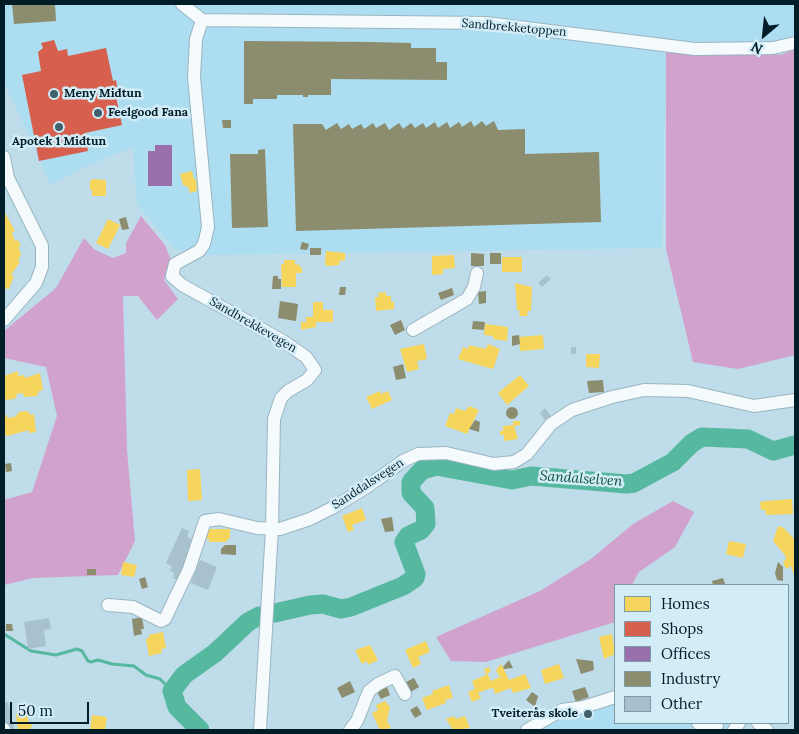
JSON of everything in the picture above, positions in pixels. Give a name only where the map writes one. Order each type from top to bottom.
[{"type":"street","points":[[182,4],[202,20]]},
{"type":"street","name":"Sandbrekketoppen","points":[[202,20],[486,23],[695,49],[773,48],[795,43]]},
{"type":"street","name":"Sandbrekkevegen","points":[[202,20],[196,39],[194,77],[208,227],[204,244],[199,251],[175,264],[172,276],[182,285],[283,341],[306,356],[315,370],[313,374],[281,398],[274,419],[272,528],[260,730]]},
{"type":"street","points":[[4,162],[8,178],[42,246],[42,267],[36,283],[4,320]]},
{"type":"street","points":[[413,330],[467,299],[474,287],[477,273]]},
{"type":"street","name":"Sanddalsvegen","points":[[108,605],[133,607],[160,621],[165,620],[189,569],[205,521],[220,519],[243,526],[280,529],[317,515],[365,488],[394,466],[418,454],[446,453],[494,464],[514,462],[527,454],[556,420],[583,405],[612,397],[657,389],[688,392],[754,406],[795,400]]},
{"type":"street","points":[[350,730],[357,722],[370,691],[378,684],[394,676],[405,694]]},
{"type":"street","points":[[527,730],[562,710],[584,707],[614,697]]},
{"type":"street","points":[[699,724],[708,730],[718,726]]},
{"type":"shaded area","points":[[4,4],[795,4],[795,46],[666,55],[662,248],[206,255],[174,249],[137,204],[133,147],[82,168],[51,185],[4,81]]},
{"type":"shaded area","points":[[666,42],[781,55],[795,48],[795,355],[738,369],[693,362],[666,249]]},
{"type":"shaded area","points":[[141,216],[165,245],[171,260],[164,280],[178,299],[157,320],[138,296],[123,296],[127,450],[135,541],[118,575],[33,578],[4,585],[4,500],[32,492],[57,416],[46,367],[4,358],[4,331],[56,288],[84,238],[95,250],[113,258],[126,253],[126,243]]},
{"type":"shaded area","points":[[673,501],[694,512],[675,547],[639,572],[633,584],[614,584],[614,622],[486,662],[451,661],[436,637],[540,591],[591,559],[633,524]]},
{"type":"shaded area","name":"Tveiterås skole","points":[[614,696],[614,724],[751,724],[737,730],[533,730],[575,705]]},
{"type":"building: Homes","points":[[192,171],[194,179],[196,179],[197,191],[190,193],[188,187],[183,185],[180,174]]},
{"type":"building: Homes","points":[[93,179],[106,180],[106,196],[92,196],[90,181]]},
{"type":"building: Homes","points":[[4,211],[15,231],[12,233],[15,241],[18,240],[21,246],[18,247],[21,254],[18,261],[20,262],[11,275],[14,276],[9,289],[6,288],[4,293]]},
{"type":"building: Homes","points":[[108,219],[120,225],[108,249],[96,243]]},
{"type":"building: Homes","points":[[326,251],[345,253],[345,261],[340,260],[339,265],[327,266],[325,264]]},
{"type":"building: Homes","points":[[454,255],[455,268],[443,269],[443,274],[432,275],[432,256]]},
{"type":"building: Homes","points":[[502,257],[522,257],[522,272],[502,272]]},
{"type":"building: Homes","points":[[284,260],[295,260],[295,264],[299,265],[302,269],[302,273],[296,273],[296,287],[282,287],[281,264],[284,264]]},
{"type":"building: Homes","points":[[515,283],[532,287],[531,311],[528,311],[527,316],[519,316],[520,311],[517,310]]},
{"type":"building: Homes","points":[[386,292],[386,296],[391,296],[391,302],[394,302],[394,309],[376,311],[375,297],[379,297],[378,293]]},
{"type":"building: Homes","points":[[313,302],[323,302],[323,310],[333,310],[333,322],[316,322],[316,327],[301,330],[301,322],[306,322],[306,317],[313,317]]},
{"type":"building: Homes","points":[[485,324],[508,327],[507,341],[493,339],[493,336],[484,335]]},
{"type":"building: Homes","points":[[543,335],[544,349],[520,351],[519,337]]},
{"type":"building: Homes","points":[[424,344],[427,359],[417,361],[419,369],[407,372],[400,349]]},
{"type":"building: Homes","points":[[488,344],[500,349],[493,369],[458,359],[463,347],[468,349],[469,345],[486,349]]},
{"type":"building: Homes","points":[[586,354],[600,354],[599,368],[586,367]]},
{"type":"building: Homes","points":[[18,371],[18,376],[24,375],[25,378],[40,373],[43,390],[39,391],[37,396],[24,397],[23,393],[16,394],[17,397],[14,399],[4,400],[4,376]]},
{"type":"building: Homes","points":[[520,375],[529,386],[507,405],[498,393]]},
{"type":"building: Homes","points":[[380,391],[381,394],[388,391],[392,400],[372,409],[366,397]]},
{"type":"building: Homes","points":[[469,406],[479,410],[467,434],[445,426],[450,413],[454,414],[456,408],[465,411]]},
{"type":"building: Homes","points":[[19,412],[29,412],[30,415],[34,414],[36,432],[29,433],[29,430],[7,436],[4,434],[4,416],[7,415],[7,418],[15,417]]},
{"type":"building: Homes","points":[[513,421],[520,421],[520,425],[514,426],[518,439],[504,441],[504,435],[500,435],[500,431],[503,431],[503,426],[513,425]]},
{"type":"building: Homes","points":[[200,469],[202,500],[188,501],[187,470]]},
{"type":"building: Homes","points":[[792,499],[793,514],[766,515],[765,510],[761,510],[760,502]]},
{"type":"building: Homes","points":[[362,508],[366,520],[352,525],[354,530],[348,532],[342,516]]},
{"type":"building: Homes","points":[[778,526],[784,528],[794,539],[795,578],[791,566],[786,569],[783,562],[786,559],[785,555],[773,541]]},
{"type":"building: Homes","points":[[207,529],[230,529],[230,539],[227,539],[227,542],[209,542],[209,539],[206,539]]},
{"type":"building: Homes","points":[[729,541],[746,544],[743,558],[726,554]]},
{"type":"building: Homes","points":[[123,562],[137,565],[134,577],[121,575]]},
{"type":"building: Homes","points":[[163,632],[166,648],[161,649],[162,653],[149,656],[146,639],[149,638],[149,635]]},
{"type":"building: Homes","points":[[612,634],[614,654],[604,659],[599,637]]},
{"type":"building: Homes","points":[[426,641],[430,652],[418,657],[421,664],[413,668],[405,650]]},
{"type":"building: Homes","points":[[370,645],[378,660],[368,665],[367,661],[362,664],[355,650]]},
{"type":"building: Homes","points":[[559,664],[564,678],[545,684],[541,670]]},
{"type":"building: Homes","points":[[502,665],[509,680],[525,674],[531,688],[513,693],[511,688],[495,694],[493,688],[488,689],[478,693],[481,698],[472,702],[468,692],[475,689],[472,681],[486,675],[484,669],[489,667],[491,672],[487,673],[491,681],[502,676],[499,676],[496,670]]},
{"type":"building: Homes","points":[[449,685],[453,698],[445,700],[446,703],[427,710],[422,698],[433,694],[432,691]]},
{"type":"building: Homes","points":[[385,701],[390,707],[387,721],[391,728],[380,730],[372,713],[378,710],[376,705]]},
{"type":"building: Homes","points":[[26,711],[32,727],[30,730],[18,730],[16,714]]},
{"type":"building: Homes","points":[[92,715],[107,717],[105,730],[90,730]]},
{"type":"building: Homes","points":[[454,716],[456,719],[465,716],[470,728],[453,730],[446,719]]},
{"type":"building: Shops","points":[[54,40],[58,51],[67,49],[68,56],[106,48],[113,81],[116,80],[118,92],[115,92],[122,125],[85,133],[88,151],[39,161],[22,75],[41,71],[38,52],[43,48],[41,43]]},
{"type":"building: Offices","points":[[155,145],[172,145],[172,186],[148,186],[148,151],[155,151]]},
{"type":"building: Industry","points":[[12,4],[55,4],[56,21],[14,24]]},
{"type":"building: Industry","points":[[244,41],[411,43],[411,48],[436,48],[436,62],[447,62],[447,80],[331,79],[331,95],[308,95],[308,97],[303,97],[303,95],[277,95],[277,99],[253,99],[253,104],[244,104]]},
{"type":"building: Industry","points":[[222,120],[231,120],[231,128],[223,128]]},
{"type":"building: Industry","points":[[471,121],[474,127],[482,121],[486,126],[494,121],[498,130],[525,129],[525,154],[599,152],[601,222],[296,231],[293,124],[322,124],[326,130],[337,123],[341,129],[349,124],[352,129],[361,124],[364,129],[373,123],[376,128],[385,123],[389,130],[399,123],[403,129],[411,123],[415,128],[423,123],[426,128],[435,122],[438,128],[447,122],[450,128],[459,122],[462,127]]},
{"type":"building: Industry","points":[[265,149],[268,227],[232,228],[230,154],[258,154],[258,150]]},
{"type":"building: Industry","points":[[126,217],[129,229],[122,230],[119,219]]},
{"type":"building: Industry","points":[[302,242],[309,244],[307,250],[300,249]]},
{"type":"building: Industry","points":[[310,248],[321,248],[321,255],[310,255]]},
{"type":"building: Industry","points":[[471,253],[484,254],[484,266],[471,266]]},
{"type":"building: Industry","points":[[490,253],[501,253],[501,264],[490,264]]},
{"type":"building: Industry","points":[[273,276],[278,276],[278,279],[281,279],[281,289],[272,289]]},
{"type":"building: Industry","points":[[340,287],[346,287],[345,295],[339,295]]},
{"type":"building: Industry","points":[[452,288],[454,295],[441,300],[438,293]]},
{"type":"building: Industry","points":[[486,291],[486,303],[479,304],[478,292]]},
{"type":"building: Industry","points":[[280,301],[298,304],[296,321],[278,318]]},
{"type":"building: Industry","points":[[401,320],[405,330],[395,335],[390,325]]},
{"type":"building: Industry","points":[[473,321],[485,322],[484,330],[472,329]]},
{"type":"building: Industry","points":[[519,335],[520,344],[512,346],[512,336]]},
{"type":"building: Industry","points":[[403,364],[406,378],[396,380],[393,367]]},
{"type":"building: Industry","points":[[603,380],[604,392],[589,393],[587,381]]},
{"type":"building: Industry","points":[[510,407],[514,407],[518,413],[514,419],[510,419],[506,415],[506,411]]},
{"type":"building: Industry","points":[[475,420],[480,422],[479,432],[469,429]]},
{"type":"building: Industry","points":[[11,463],[12,471],[6,472],[5,464]]},
{"type":"building: Industry","points":[[392,517],[394,531],[385,532],[381,519]]},
{"type":"building: Industry","points":[[225,545],[236,545],[236,555],[221,554],[221,549]]},
{"type":"building: Industry","points":[[778,562],[783,567],[783,581],[777,580],[775,573]]},
{"type":"building: Industry","points":[[87,569],[96,569],[96,575],[87,575]]},
{"type":"building: Industry","points":[[145,577],[148,587],[142,589],[139,579]]},
{"type":"building: Industry","points":[[723,578],[725,584],[713,584],[712,581]]},
{"type":"building: Industry","points":[[142,617],[144,629],[141,629],[142,634],[134,636],[132,619]]},
{"type":"building: Industry","points":[[6,624],[12,624],[13,631],[6,631]]},
{"type":"building: Industry","points":[[576,659],[593,661],[594,670],[581,674]]},
{"type":"building: Industry","points":[[509,660],[513,668],[504,669],[503,667]]},
{"type":"building: Industry","points":[[414,678],[419,687],[407,694],[402,684]]},
{"type":"building: Industry","points":[[350,681],[355,692],[342,698],[337,688]]},
{"type":"building: Industry","points":[[387,687],[390,695],[381,699],[377,692]]},
{"type":"building: Industry","points":[[585,687],[589,697],[576,702],[572,691]]},
{"type":"building: Industry","points":[[532,692],[538,696],[535,707],[526,700]]},
{"type":"building: Industry","points":[[417,706],[422,714],[415,718],[410,710]]},
{"type":"building: Other","points":[[547,275],[551,279],[542,287],[538,283]]},
{"type":"building: Other","points":[[571,347],[576,347],[576,354],[571,354]]},
{"type":"building: Other","points":[[545,408],[551,416],[545,420],[540,413]]},
{"type":"building: Other","points":[[182,528],[189,531],[187,537],[195,540],[179,580],[173,578],[174,572],[170,571],[172,566],[166,563]]},
{"type":"building: Other","points":[[200,560],[217,567],[208,590],[191,583]]},
{"type":"building: Other","points":[[49,618],[51,629],[44,630],[46,646],[28,649],[24,622]]},
{"type":"building: Other","points":[[8,702],[15,730],[6,730],[4,703]]},
{"type":"waterway","name":"Sandalselven","points":[[275,613],[310,605],[323,604],[341,609],[351,607],[403,586],[415,578],[416,574],[404,542],[408,536],[421,530],[426,524],[425,508],[411,493],[411,482],[422,470],[436,466],[512,480],[531,476],[627,484],[634,483],[673,462],[692,443],[702,437],[748,439],[773,451],[795,445]]},
{"type":"waterway","points":[[200,730],[177,707],[172,691],[184,675],[215,653],[248,622],[259,616]]},
{"type":"waterway","points":[[4,634],[31,651],[56,655],[77,649],[82,651],[88,661],[91,662],[98,660],[112,664],[134,666],[146,675],[160,679],[172,691]]},
{"type":"place","name":"Meny Midtun","points":[[54,94]]},
{"type":"place","name":"Feelgood Fana","points":[[98,113]]},
{"type":"place","name":"Apotek 1 Midtun","points":[[59,127]]},
{"type":"place","name":"Tveiterås skole","points":[[588,714]]}]
